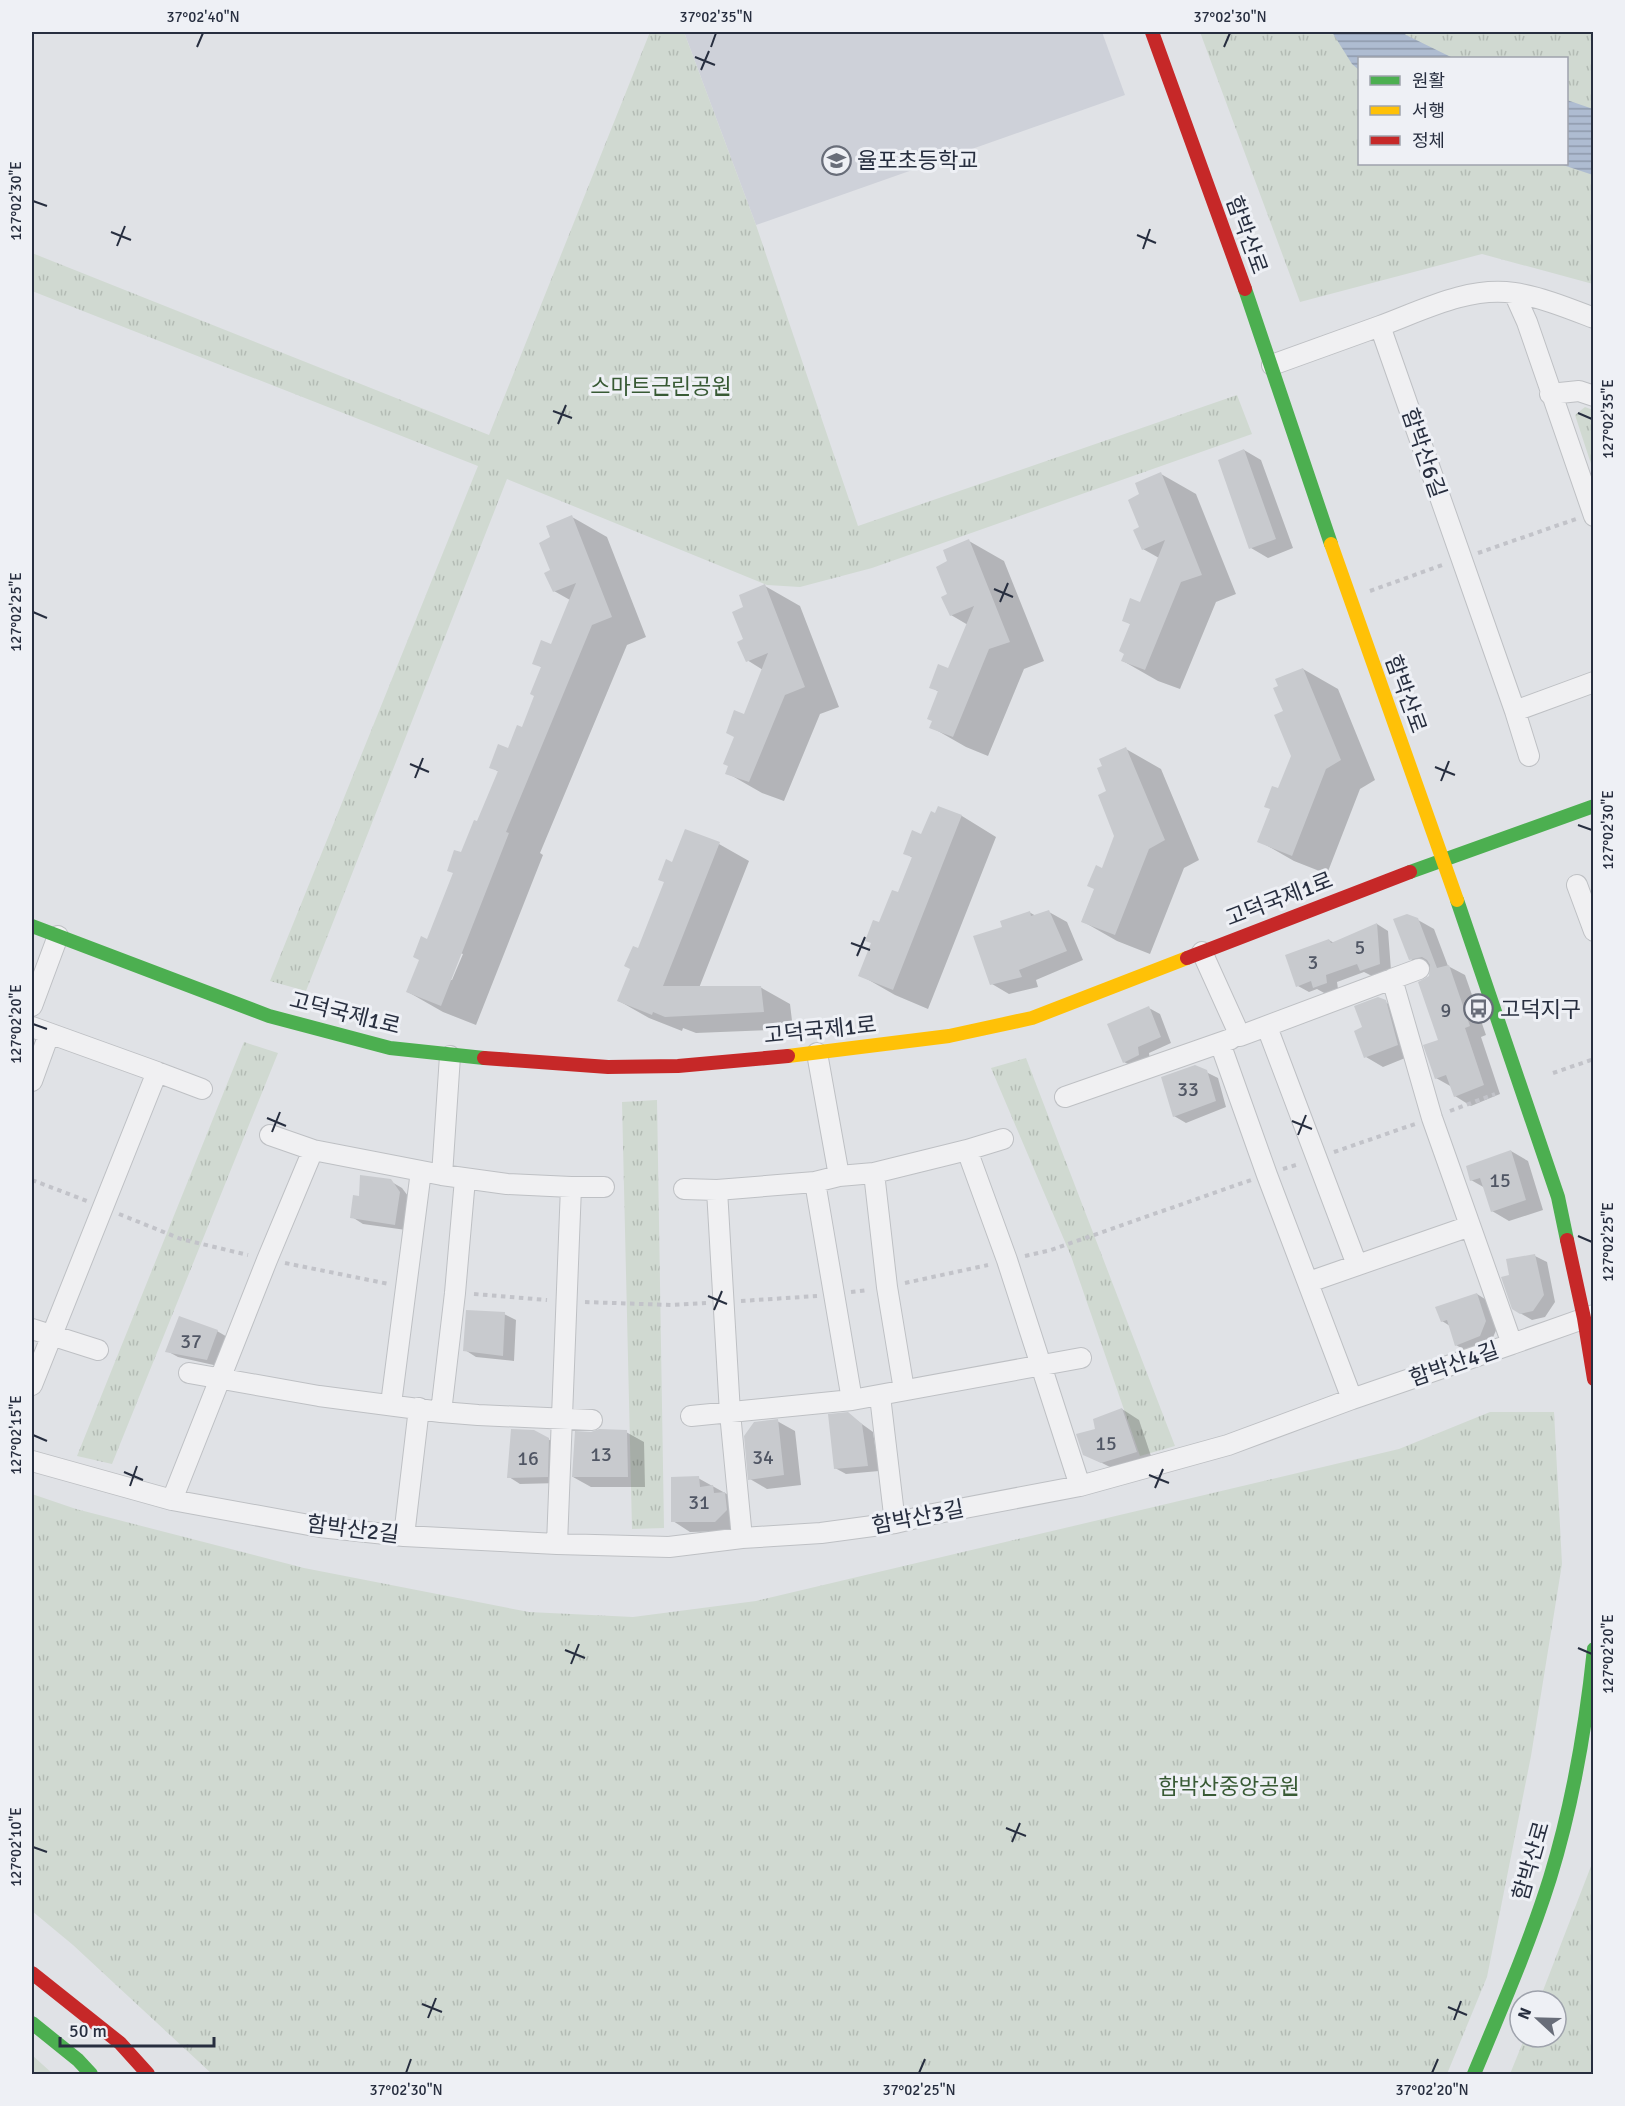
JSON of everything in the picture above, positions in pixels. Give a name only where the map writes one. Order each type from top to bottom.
[{"type":"street","name":"함박산로","points":[[1152,32],[1272,365],[1339,567],[1443,859],[1558,1197],[1589,1317],[1593,1379]]},
{"type":"street","points":[[1272,365],[1465,295],[1514,293],[1552,303],[1593,318]]},
{"type":"street","points":[[1514,293],[1527,322],[1593,516]]},
{"type":"street","name":"함박산6길","points":[[1380,326],[1529,756]]},
{"type":"street","points":[[1550,394],[1579,391],[1593,396]]},
{"type":"street","points":[[1515,711],[1593,682]]},
{"type":"street","name":"고덕국제1로","points":[[32,926],[269,1016],[390,1048],[450,1056],[608,1067],[678,1066],[817,1053],[949,1036],[1032,1018],[1443,859],[1593,807]]},
{"type":"street","points":[[1577,885],[1593,931]]},
{"type":"street","points":[[32,1006],[58,936]]},
{"type":"street","points":[[1202,952],[1240,1036]]},
{"type":"street","points":[[1065,1097],[1267,1027],[1419,969]]},
{"type":"street","name":"함박산4길","points":[[1080,1486],[1228,1445],[1512,1344],[1432,1118],[1392,979]]},
{"type":"street","points":[[1267,1027],[1357,1265]]},
{"type":"street","points":[[32,1081],[40,1030],[202,1089]]},
{"type":"street","points":[[1220,1043],[1267,1175],[1352,1399]]},
{"type":"street","points":[[817,1053],[839,1176]]},
{"type":"street","points":[[442,1175],[450,1056]]},
{"type":"street","points":[[32,1385],[157,1072]]},
{"type":"street","points":[[270,1135],[313,1150],[465,1179],[507,1184],[604,1187]]},
{"type":"street","points":[[684,1189],[717,1190],[815,1182],[839,1176],[874,1173],[1002,1140]]},
{"type":"street","points":[[172,1500],[313,1150]]},
{"type":"street","points":[[967,1150],[1007,1260],[1080,1486]]},
{"type":"street","points":[[391,1404],[421,1171]]},
{"type":"street","points":[[874,1173],[887,1287],[904,1390]]},
{"type":"street","points":[[441,1412],[465,1179]]},
{"type":"street","points":[[815,1182],[852,1400]]},
{"type":"street","points":[[557,1544],[571,1187]]},
{"type":"street","points":[[717,1190],[730,1413],[742,1538]]},
{"type":"street","points":[[1309,1282],[1470,1226]]},
{"type":"street","points":[[1512,1344],[1589,1317]]},
{"type":"street","points":[[32,1329],[98,1350]]},
{"type":"street","points":[[691,1416],[880,1396],[1081,1358]]},
{"type":"street","points":[[189,1374],[319,1396],[441,1412],[592,1420]]},
{"type":"street","points":[[880,1396],[895,1523]]},
{"type":"street","points":[[404,1536],[418,1408]]},
{"type":"street","name":"함박산2길","points":[[32,1461],[172,1500],[320,1527],[404,1536],[557,1544]]},
{"type":"street","name":"함박산3길","points":[[557,1544],[669,1547],[742,1538],[821,1533],[895,1523],[1080,1486]]},
{"type":"street","name":"함박산로","points":[[1474,2074],[1529,1939],[1550,1876],[1572,1788],[1591,1676],[1593,1649]]},
{"type":"street","points":[[32,1973],[120,2043],[148,2074]]},
{"type":"street","points":[[32,2023],[78,2060],[91,2074]]},
{"type":"path","points":[[1553,1073],[1593,1059]]},
{"type":"path","points":[[1051,1250],[1495,1094]]},
{"type":"shaded area","name":"율포초등학교","points":[[684,32],[1102,32],[1125,95],[756,225]]},
{"type":"green space","name":"스마트근린공원","points":[[650,32],[684,32],[756,225],[858,526],[1237,395],[1252,434],[872,568],[800,587],[767,585],[507,479],[306,991],[270,981],[478,466],[32,291],[32,253],[489,435]]},
{"type":"green space","points":[[1200,32],[1593,32],[1593,284],[1482,254],[1300,302]]},
{"type":"green space","points":[[1585,407],[1593,410],[1593,470],[1575,415]]},
{"type":"green space","points":[[244,1042],[278,1053],[112,1464],[77,1456]]},
{"type":"green space","points":[[1026,1058],[1175,1446],[1140,1456],[1071,1256],[991,1068]]},
{"type":"green space","points":[[657,1100],[664,1528],[632,1529],[622,1102]]},
{"type":"green space","name":"함박산중앙공원","points":[[1490,1412],[1554,1412],[1562,1564],[1531,1756],[1487,1977],[1447,2074],[212,2074],[73,1945],[32,1911],[32,1494],[76,1509],[304,1568],[529,1612],[633,1617],[756,1601],[1399,1449]]},
{"type":"green space","points":[[1593,1861],[1593,2074],[1510,2074],[1520,2049],[1568,2049],[1568,1989],[1544,1989]]},
{"type":"green space","points":[[32,2055],[53,2074],[32,2074]]},
{"type":"water","points":[[1332,32],[1403,32],[1451,57],[1358,57],[1358,69],[1352,64]]},
{"type":"water","points":[[1568,100],[1593,109],[1593,175],[1563,165],[1568,165]]},
{"type":"building","points":[[1244,449],[1276,539],[1249,549],[1218,460]]},
{"type":"building","points":[[1161,472],[1202,575],[1181,582],[1145,670],[1121,661],[1124,654],[1119,651],[1130,624],[1122,621],[1130,598],[1140,602],[1165,540],[1142,550],[1133,530],[1139,527],[1128,500],[1139,494],[1135,483]]},
{"type":"building","points":[[572,515],[612,617],[592,625],[506,832],[509,833],[441,1006],[406,992],[419,960],[413,957],[421,936],[427,939],[453,873],[447,871],[454,850],[461,852],[498,771],[489,768],[498,744],[508,748],[517,725],[522,727],[534,696],[530,694],[541,667],[532,664],[541,640],[551,644],[576,583],[553,592],[544,573],[550,570],[539,543],[550,537],[546,526]]},
{"type":"building","points":[[969,539],[1010,642],[989,649],[953,737],[929,728],[932,721],[927,719],[938,691],[929,688],[938,664],[948,668],[974,606],[950,616],[941,597],[947,594],[936,567],[947,561],[943,550]]},
{"type":"building","points":[[765,584],[805,687],[785,695],[749,782],[725,774],[728,766],[723,764],[734,737],[726,733],[734,710],[744,714],[768,653],[746,662],[737,642],[743,639],[732,612],[743,607],[739,595]]},
{"type":"building","points":[[1303,668],[1341,760],[1326,769],[1292,856],[1257,842],[1270,809],[1264,807],[1272,786],[1278,788],[1291,756],[1274,715],[1283,711],[1273,688],[1278,686],[1275,679]]},
{"type":"building","points":[[1126,747],[1165,840],[1149,849],[1115,935],[1081,922],[1094,889],[1087,886],[1096,865],[1102,868],[1114,836],[1098,795],[1106,791],[1097,768],[1102,766],[1099,759]]},
{"type":"building","points":[[938,806],[962,815],[893,990],[858,976],[871,943],[865,941],[873,920],[879,922],[892,890],[898,892],[912,857],[903,854],[912,830],[921,834],[931,811],[935,813]]},
{"type":"building","points":[[685,829],[720,842],[663,986],[761,986],[764,1012],[665,1017],[653,1012],[652,1015],[617,1001],[630,969],[624,966],[633,946],[638,948],[664,882],[658,880],[666,859],[672,862]]},
{"type":"building","points":[[1049,910],[1067,951],[1019,970],[1022,977],[990,985],[973,936],[1002,927],[1000,921],[1030,911],[1031,916]]},
{"type":"building","points":[[1407,914],[1418,918],[1437,968],[1449,965],[1470,1026],[1465,1028],[1484,1085],[1454,1097],[1446,1075],[1435,1079],[1423,1045],[1438,1040],[1418,982],[1429,976],[1430,965],[1422,957],[1409,960],[1393,919]]},
{"type":"building","points":[[1377,923],[1380,964],[1360,971],[1357,964],[1326,975],[1327,983],[1313,988],[1311,981],[1296,987],[1285,955],[1329,939],[1331,943]]},
{"type":"building","points":[[1378,997],[1386,1000],[1398,1045],[1364,1058],[1354,1031],[1362,1027],[1354,1006]]},
{"type":"building","points":[[1149,1006],[1161,1037],[1138,1047],[1139,1055],[1123,1063],[1107,1024]]},
{"type":"building","points":[[1195,1065],[1207,1070],[1216,1101],[1173,1117],[1161,1077]]},
{"type":"building","points":[[1511,1150],[1526,1200],[1491,1212],[1480,1178],[1470,1181],[1466,1166]]},
{"type":"building","points":[[360,1175],[391,1179],[400,1192],[395,1225],[350,1218],[353,1195],[359,1196]]},
{"type":"building","points":[[1535,1254],[1544,1295],[1533,1311],[1520,1314],[1512,1309],[1501,1277],[1509,1275],[1506,1259]]},
{"type":"building","points":[[1477,1293],[1486,1321],[1480,1336],[1455,1346],[1447,1320],[1441,1322],[1435,1307]]},
{"type":"building","points":[[466,1310],[505,1312],[503,1356],[463,1351]]},
{"type":"building","points":[[179,1316],[218,1330],[207,1360],[165,1352]]},
{"type":"building","points":[[1122,1408],[1137,1452],[1101,1463],[1083,1455],[1076,1434],[1095,1429],[1093,1419]]},
{"type":"building","points":[[848,1412],[862,1424],[868,1466],[834,1469],[828,1414]]},
{"type":"building","points":[[778,1419],[784,1475],[748,1480],[744,1436],[754,1422]]},
{"type":"building","points":[[511,1429],[534,1430],[549,1438],[548,1477],[507,1478]]},
{"type":"building","points":[[599,1429],[627,1430],[628,1477],[572,1477],[575,1431],[591,1432]]},
{"type":"building","points":[[699,1476],[700,1487],[713,1485],[714,1493],[725,1492],[727,1510],[715,1522],[671,1522],[671,1477]]},
{"type":"traffic: fast","points":[[1245,289],[1331,544]]},
{"type":"traffic: fast","points":[[1410,872],[1594,806]]},
{"type":"traffic: fast","points":[[1457,900],[1558,1197],[1567,1240]]},
{"type":"traffic: fast","points":[[32,926],[269,1016],[390,1048],[484,1058]]},
{"type":"traffic: fast","points":[[1474,2074],[1524,1952],[1558,1850],[1578,1764],[1594,1649]]},
{"type":"traffic: fast","points":[[32,2023],[78,2060],[91,2074]]},
{"type":"traffic: slow","points":[[1331,544],[1457,900]]},
{"type":"traffic: slow","points":[[788,1056],[949,1036],[1032,1018],[1187,958]]},
{"type":"traffic: jam","points":[[1152,32],[1245,289]]},
{"type":"traffic: jam","points":[[1187,958],[1410,872]]},
{"type":"traffic: jam","points":[[484,1058],[608,1067],[678,1066],[788,1056]]},
{"type":"traffic: jam","points":[[1567,1240],[1584,1318],[1594,1379]]},
{"type":"traffic: jam","points":[[32,1973],[120,2043],[148,2074]]},
{"type":"place","name":"율포초등학교","points":[[836,160]]},
{"type":"place","name":"고덕지구","points":[[1479,1009]]}]
